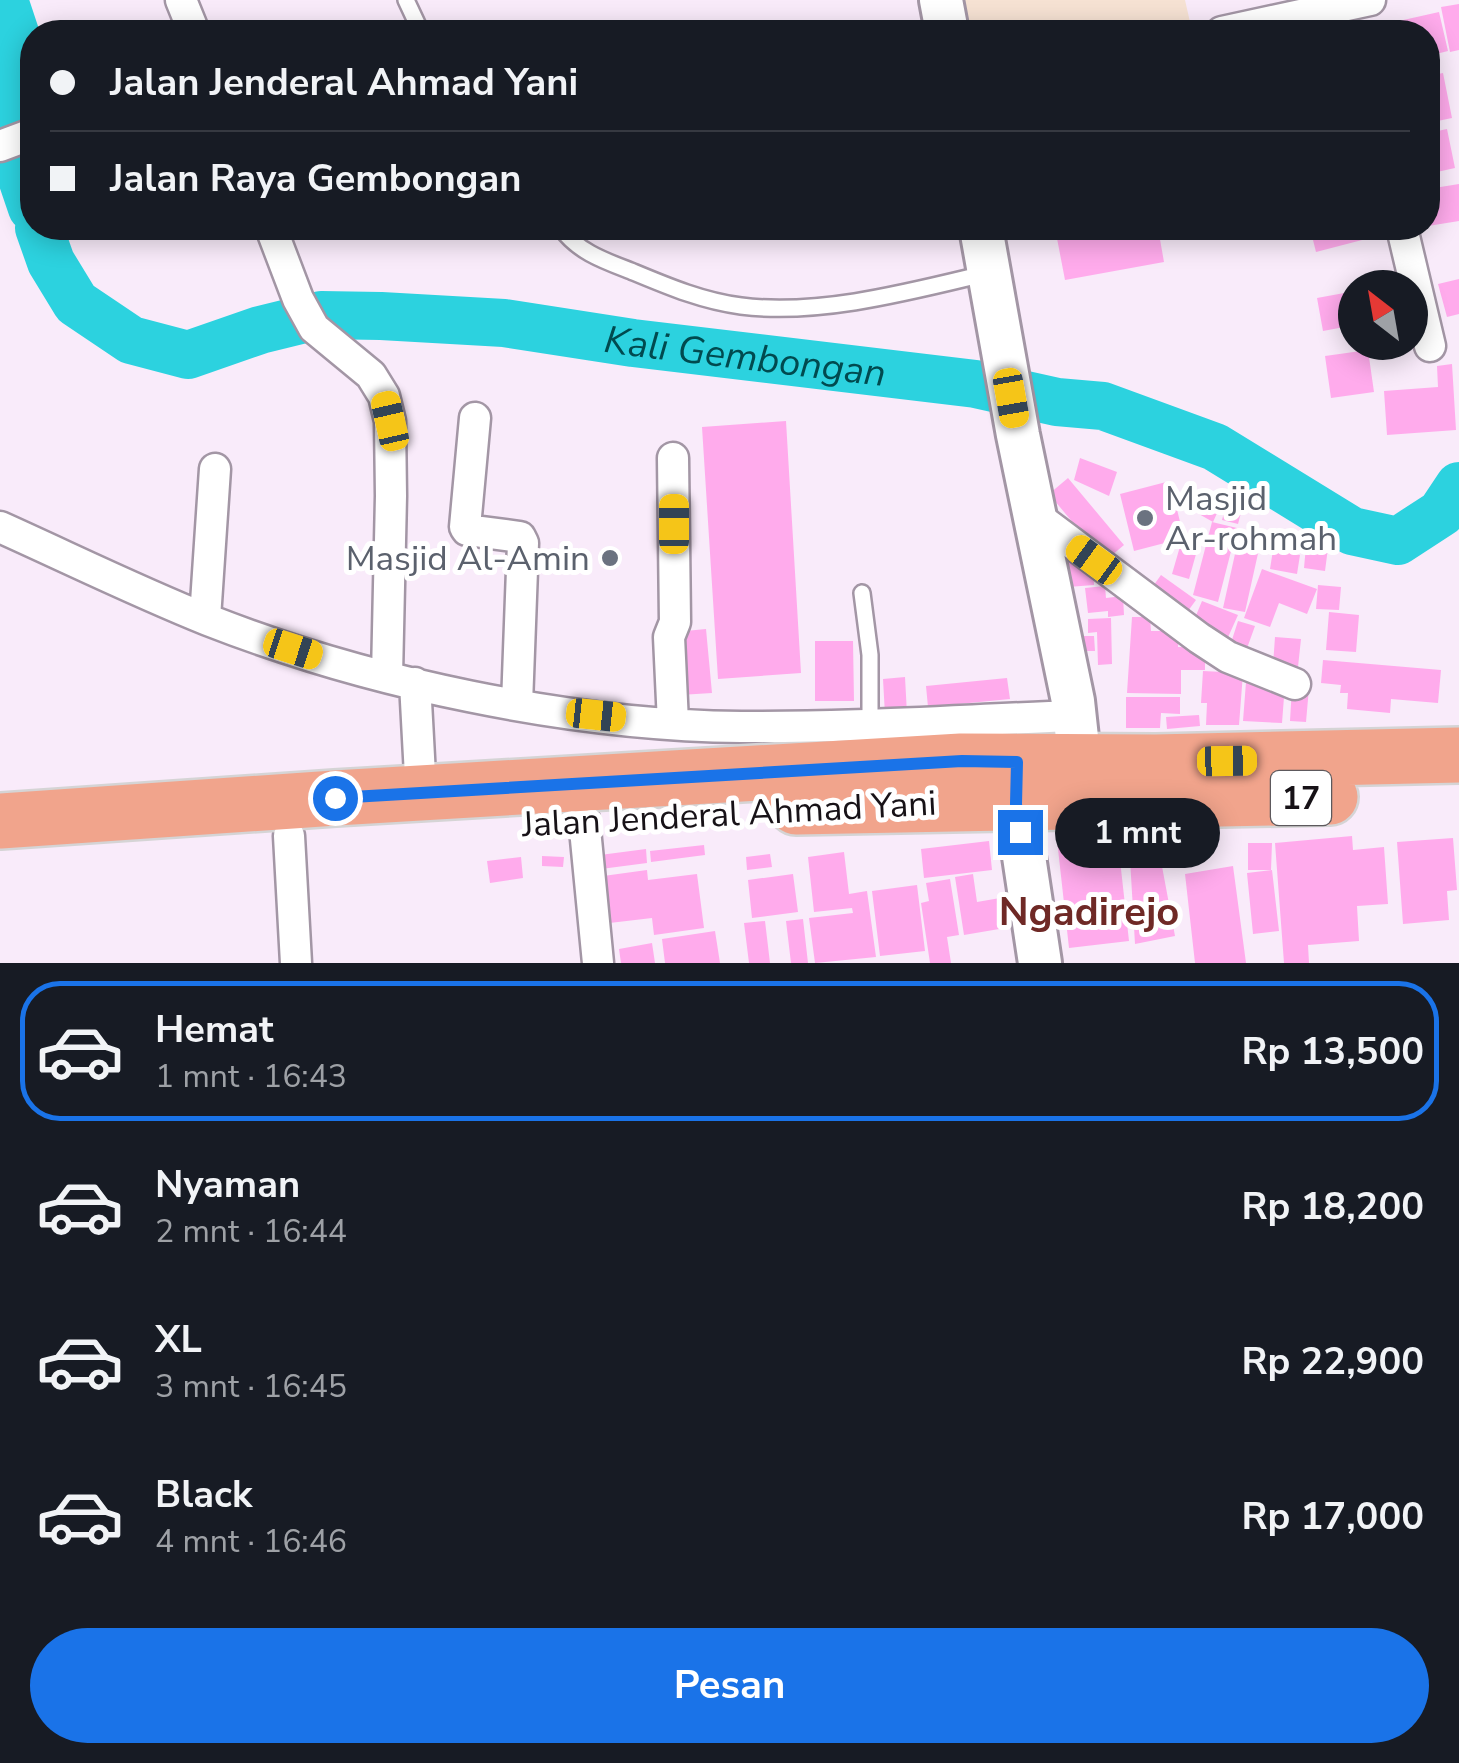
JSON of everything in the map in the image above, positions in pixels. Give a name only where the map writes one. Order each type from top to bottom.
[{"type":"highway","name":"Jalan Jenderal Ahmad Yani","points":[[0,858],[290,836],[779,808],[1016,783],[1080,760],[1459,756]]},
{"type":"highway","name":"Jalan Jenderal Ahmad Yani","points":[[1080,760],[1459,794]]},
{"type":"highway","name":"Jalan Jenderal Ahmad Yani","points":[[0,821],[962,761],[1016,783]]},
{"type":"street","points":[[1234,20],[1359,12]]},
{"type":"street","points":[[275,240],[314,328],[372,375],[384,396],[390,421],[401,679],[421,794]]},
{"type":"street","points":[[0,527],[204,618],[350,667],[401,679],[517,704],[673,723],[740,727],[870,723],[1080,760],[982,240]]},
{"type":"street","points":[[1405,240],[1430,346]]},
{"type":"street","points":[[474,418],[466,530],[520,537],[524,542],[517,704]]},
{"type":"street","points":[[673,458],[675,622],[668,637],[673,723]]},
{"type":"street","points":[[204,618],[214,469]]},
{"type":"street","points":[[1036,516],[1228,657],[1295,684]]},
{"type":"street","points":[[1016,783],[1040,963]]},
{"type":"street","points":[[584,819],[598,963]]},
{"type":"street","points":[[290,836],[296,963]]},
{"type":"lane","points":[[574,240],[589,254],[690,295],[741,306],[792,308],[892,294],[988,273]]},
{"type":"lane","points":[[862,593],[870,655],[870,723]]},
{"type":"shaded area","points":[[951,0],[1185,0],[1190,20],[955,20]]},
{"type":"building","points":[[1459,4],[1459,50],[1450,52],[1441,7]]},
{"type":"building","points":[[1439,12],[1448,51],[1440,53],[1440,20],[1403,20]]},
{"type":"building","points":[[1443,73],[1452,118],[1440,120]]},
{"type":"building","points":[[1447,129],[1455,168],[1440,171],[1440,130]]},
{"type":"building","points":[[1459,184],[1459,221],[1440,224],[1440,187]]},
{"type":"building","points":[[1057,240],[1160,240],[1164,262],[1065,280]]},
{"type":"building","points":[[1313,240],[1362,240],[1316,252]]},
{"type":"building","points":[[1459,279],[1459,314],[1447,317],[1438,284]]},
{"type":"building","points":[[1338,294],[1338,328],[1323,331],[1317,298]]},
{"type":"building","points":[[1325,356],[1369,360],[1374,392],[1331,398]]},
{"type":"building","points":[[1452,364],[1456,430],[1387,435],[1384,391],[1438,387],[1437,366]]},
{"type":"building","points":[[786,421],[801,673],[718,679],[702,427]]},
{"type":"building","points":[[1080,458],[1117,472],[1109,496],[1074,480]]},
{"type":"building","points":[[1068,478],[1124,545],[1105,561],[1049,494]]},
{"type":"building","points":[[1170,481],[1184,538],[1134,551],[1120,494]]},
{"type":"building","points":[[1182,490],[1218,511],[1213,522],[1176,501]]},
{"type":"building","points":[[1226,505],[1242,509],[1238,524],[1222,520]]},
{"type":"building","points":[[1212,522],[1237,528],[1218,602],[1193,595]]},
{"type":"building","points":[[1181,543],[1198,547],[1189,579],[1172,574]]},
{"type":"building","points":[[1237,545],[1259,549],[1245,612],[1223,608]]},
{"type":"building","points":[[1306,546],[1328,548],[1325,571],[1304,568]]},
{"type":"building","points":[[1273,550],[1300,555],[1297,574],[1270,569]]},
{"type":"building","points":[[1079,557],[1093,564],[1094,585],[1068,587],[1065,558]]},
{"type":"building","points":[[1262,569],[1317,589],[1307,614],[1279,603],[1270,627],[1244,618]]},
{"type":"building","points":[[1161,575],[1196,600],[1180,622],[1146,596]]},
{"type":"building","points":[[1318,585],[1341,587],[1339,610],[1316,609]]},
{"type":"building","points":[[1105,586],[1106,598],[1123,596],[1124,615],[1108,617],[1108,611],[1088,613],[1085,588]]},
{"type":"building","points":[[1202,601],[1238,615],[1225,644],[1190,630]]},
{"type":"building","points":[[1329,612],[1359,615],[1356,652],[1326,650]]},
{"type":"building","points":[[1132,617],[1150,617],[1151,631],[1179,631],[1178,647],[1205,652],[1205,670],[1181,670],[1181,694],[1127,693]]},
{"type":"building","points":[[1111,618],[1112,664],[1098,665],[1097,632],[1088,633],[1088,619]]},
{"type":"building","points":[[1238,621],[1255,626],[1246,651],[1230,646]]},
{"type":"building","points":[[706,629],[712,693],[680,695],[675,632]]},
{"type":"building","points":[[1078,636],[1094,636],[1095,651],[1079,651]]},
{"type":"building","points":[[1275,637],[1301,639],[1298,667],[1273,665]]},
{"type":"building","points":[[815,641],[853,641],[854,701],[815,701]]},
{"type":"building","points":[[1323,660],[1441,670],[1438,703],[1391,699],[1390,713],[1347,709],[1348,693],[1340,693],[1341,685],[1321,683]]},
{"type":"building","points":[[1203,671],[1243,673],[1239,725],[1206,725],[1207,703],[1201,703]]},
{"type":"building","points":[[905,677],[907,714],[885,715],[883,679]]},
{"type":"building","points":[[1007,678],[1010,699],[928,707],[926,686]]},
{"type":"building","points":[[1246,682],[1285,684],[1282,723],[1243,721]]},
{"type":"building","points":[[1292,687],[1309,688],[1306,722],[1290,721]]},
{"type":"building","points":[[1126,697],[1180,697],[1180,714],[1161,713],[1160,728],[1126,728]]},
{"type":"building","points":[[1199,715],[1200,726],[1167,729],[1166,717]]},
{"type":"building","points":[[1117,833],[1129,941],[1069,948],[1057,840]]},
{"type":"building","points":[[1352,836],[1353,850],[1384,847],[1388,904],[1357,906],[1359,941],[1308,945],[1309,963],[1284,963],[1275,843]]},
{"type":"building","points":[[1453,838],[1457,890],[1447,891],[1449,920],[1403,924],[1397,842]]},
{"type":"building","points":[[989,841],[992,870],[924,878],[921,849]]},
{"type":"building","points":[[1248,843],[1272,843],[1271,870],[1248,870]]},
{"type":"building","points":[[704,845],[705,855],[651,862],[650,851]]},
{"type":"building","points":[[646,849],[647,863],[601,869],[600,855]]},
{"type":"building","points":[[844,852],[849,894],[867,891],[876,957],[815,963],[809,918],[853,913],[852,908],[814,912],[808,857]]},
{"type":"building","points":[[770,854],[772,867],[747,870],[746,857]]},
{"type":"building","points":[[542,856],[564,857],[563,867],[542,866]]},
{"type":"building","points":[[521,857],[523,878],[490,883],[487,861]]},
{"type":"building","points":[[1130,859],[1161,861],[1175,936],[1135,944]]},
{"type":"building","points":[[1233,866],[1246,963],[1195,963],[1185,874]]},
{"type":"building","points":[[647,870],[648,880],[697,874],[704,928],[654,935],[652,918],[601,924],[596,877]]},
{"type":"building","points":[[1272,870],[1279,931],[1253,934],[1247,873]]},
{"type":"building","points":[[793,874],[798,912],[752,918],[748,880]]},
{"type":"building","points":[[973,874],[977,902],[1000,898],[1005,928],[964,935],[955,877]]},
{"type":"building","points":[[950,879],[959,935],[947,937],[951,963],[930,963],[921,903],[929,901],[926,883]]},
{"type":"building","points":[[917,885],[925,951],[880,956],[872,891]]},
{"type":"building","points":[[803,919],[808,963],[791,963],[786,921]]},
{"type":"building","points":[[765,921],[770,963],[749,963],[744,923]]},
{"type":"building","points":[[715,931],[720,963],[665,963],[662,939]]},
{"type":"building","points":[[652,943],[655,963],[621,963],[619,949]]},
{"type":"waterway","name":"Kali Gembongan","points":[[4,0],[16,36],[14,155],[20,173]]},
{"type":"waterway","name":"Kali Gembongan","points":[[43,240],[51,262],[76,303],[131,340],[188,355],[260,330],[321,315],[504,323],[633,343],[976,384],[1057,402],[1103,406],[1215,447],[1352,531],[1398,541],[1441,513],[1459,486]]},
{"type":"place","name":"Masjid Ar-rohmah","points":[[1145,518]]},
{"type":"place","name":"Masjid Al-Amin","points":[[610,558]]},
{"type":"district","name":"Ngadirejo","points":[[1089,912]]},
{"type":"route","points":[[335,798],[962,761],[1017,762],[1020,832]]}]
